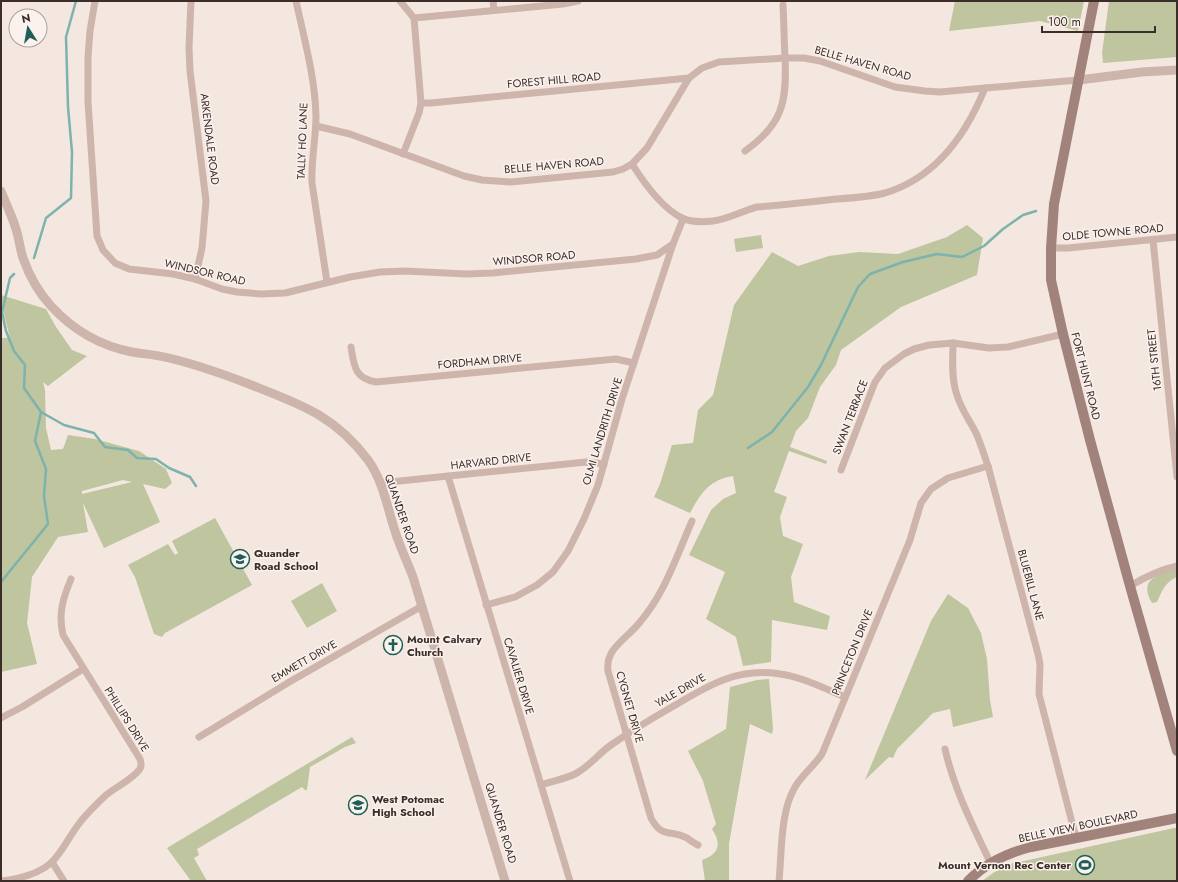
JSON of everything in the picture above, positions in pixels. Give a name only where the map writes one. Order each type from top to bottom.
[{"type":"main road","name":"FORT HUNT ROAD","points":[[1094,1],[1054,204],[1051,248],[1051,280],[1063,334],[1130,586],[1177,751]]},
{"type":"main road","name":"BELLE VIEW BOULEVARD","points":[[968,881],[990,862],[1013,852],[1177,818]]},
{"type":"street","name":"WINDSOR ROAD","points":[[95,1],[88,57],[88,102],[97,236],[109,257],[122,266],[195,279],[247,294],[261,294],[285,292],[380,272],[405,271],[466,274],[492,273],[636,259],[657,255],[674,244]]},
{"type":"street","name":"ARKENDALE ROAD","points":[[191,1],[189,47],[190,71],[206,201],[202,248],[195,279]]},
{"type":"street","name":"TALLY HO LANE","points":[[296,1],[310,67],[314,94],[316,126],[311,169],[327,282]]},
{"type":"street","points":[[400,1],[414,18],[421,103],[419,113],[403,154]]},
{"type":"street","points":[[493,1],[494,10]]},
{"type":"street","points":[[414,18],[563,4],[578,1]]},
{"type":"street","points":[[745,151],[758,142],[766,133],[779,113],[786,90],[783,2]]},
{"type":"street","name":"BELLE HAVEN ROAD","points":[[316,126],[350,134],[464,176],[499,182],[613,172],[623,169],[632,164],[647,148],[689,78],[702,68],[719,62],[804,58],[820,61],[880,83],[908,89],[940,92],[1079,80],[1142,72],[1177,70]]},
{"type":"street","name":"FOREST HILL ROAD","points":[[421,103],[689,78]]},
{"type":"street","points":[[632,164],[641,178],[668,208],[683,219],[703,222],[714,221],[757,208],[868,196],[901,187],[929,170],[951,149],[980,100],[985,88]]},
{"type":"street","name":"QUANDER ROAD","points":[[1,191],[14,224],[23,258],[30,274],[40,292],[51,306],[74,327],[98,342],[114,348],[154,354],[198,366],[304,406],[332,423],[346,435],[368,461],[380,483],[397,537],[413,577],[506,881]]},
{"type":"street","name":"OLMI LANDRITH DRIVE","points":[[486,605],[515,597],[544,581],[558,567],[568,551],[584,519],[598,485],[622,399],[683,219]]},
{"type":"street","name":"OLDE TOWNE ROAD","points":[[1051,248],[1068,248],[1177,237]]},
{"type":"street","name":"16TH STREET","points":[[1153,240],[1173,404],[1177,477]]},
{"type":"street","name":"SWAN TERRACE","points":[[842,470],[871,390],[879,375],[885,368],[904,354],[914,349],[929,345],[953,343],[990,348],[1017,346],[1063,334]]},
{"type":"street","name":"BLUEBILL LANE","points":[[953,343],[953,378],[956,393],[963,412],[976,432],[988,466],[1038,654],[1040,664],[1039,694],[1076,838]]},
{"type":"street","name":"FORDHAM DRIVE","points":[[351,347],[356,371],[364,378],[376,382],[616,359],[634,363]]},
{"type":"street","name":"HARVARD DRIVE","points":[[380,483],[586,462],[604,464]]},
{"type":"street","name":"PRINCETON DRIVE","points":[[779,881],[784,820],[787,805],[795,786],[822,754],[910,540],[921,503],[931,489],[948,478],[988,466]]},
{"type":"street","name":"CAVALIER DRIVE","points":[[448,476],[570,881]]},
{"type":"street","name":"CYGNET DRIVE","points":[[692,521],[667,578],[654,603],[640,623],[614,648],[608,658],[608,671],[654,824],[663,832],[686,838],[698,845]]},
{"type":"street","points":[[1130,586],[1151,574],[1177,566]]},
{"type":"street","name":"PHILLIPS DRIVE","points":[[1,881],[20,879],[29,876],[52,862],[78,825],[92,809],[109,793],[140,770],[144,761],[84,669],[64,635],[61,626],[60,613],[62,599],[71,579]]},
{"type":"street","name":"EMMETT DRIVE","points":[[199,737],[291,681],[422,606]]},
{"type":"street","points":[[1,718],[22,707],[84,669]]},
{"type":"street","name":"YALE DRIVE","points":[[541,785],[576,773],[626,734],[709,685],[725,678],[742,674],[766,672],[789,675],[845,697]]},
{"type":"street","points":[[945,749],[954,779],[968,816],[990,862]]},
{"type":"street","points":[[52,862],[64,881]]},
{"type":"green space","points":[[955,1],[1084,1],[1078,31],[1040,21],[949,31]]},
{"type":"green space","points":[[1109,1],[1177,1],[1177,57],[1103,63],[1102,53]]},
{"type":"green space","points":[[967,225],[983,238],[977,275],[901,307],[841,350],[836,365],[820,387],[808,418],[796,431],[790,447],[827,461],[826,464],[789,451],[774,492],[787,497],[780,517],[783,536],[803,544],[791,577],[794,602],[830,616],[827,630],[772,620],[771,662],[743,666],[736,637],[706,619],[725,572],[689,555],[711,510],[723,499],[736,493],[733,476],[718,481],[707,488],[698,499],[690,513],[654,497],[660,484],[672,445],[693,443],[698,410],[713,395],[734,305],[772,252],[798,266],[829,256],[859,252],[898,254],[947,237]]},
{"type":"green space","points":[[761,235],[763,248],[736,252],[734,239]]},
{"type":"green space","points":[[1,295],[46,309],[72,350],[87,356],[48,386],[43,382],[45,390],[46,428],[51,450],[63,449],[68,435],[95,439],[139,451],[166,469],[172,483],[165,489],[143,484],[160,522],[104,548],[83,503],[88,532],[58,537],[32,577],[27,623],[37,664],[1,672],[1,338],[10,338],[1,302]],"holes":[[[123,480],[132,482],[82,494],[82,491]]]},
{"type":"green space","points":[[215,518],[252,585],[165,633],[162,637],[154,634],[135,577],[128,565],[168,544],[175,555],[178,553],[172,541]]},
{"type":"green space","points":[[1177,569],[1177,577],[1167,584],[1157,602],[1152,603],[1148,595],[1147,588],[1149,583],[1152,579],[1163,573]]},
{"type":"green space","points":[[322,583],[337,611],[307,628],[291,601]]},
{"type":"green space","points":[[948,594],[968,608],[981,633],[987,659],[990,700],[993,717],[953,727],[950,709],[933,713],[897,749],[893,758],[889,757],[865,780],[931,621]]},
{"type":"green space","points":[[769,679],[773,729],[772,734],[750,724],[729,844],[729,881],[705,881],[702,860],[712,855],[717,848],[717,839],[712,829],[716,824],[703,781],[688,751],[726,729],[730,687],[757,680]]},
{"type":"green space","points":[[352,737],[356,743],[345,747],[310,767],[307,790],[302,787],[197,849],[199,855],[194,858],[207,881],[191,881],[167,848]]},
{"type":"green space","points":[[1177,828],[1177,881],[982,881],[1010,864]]},
{"type":"waterway","points":[[34,258],[46,218],[71,198],[72,152],[68,107],[66,37],[76,1]]},
{"type":"waterway","points":[[748,448],[772,432],[808,387],[821,365],[858,287],[870,274],[903,262],[937,254],[962,257],[984,246],[1003,229],[1023,215],[1036,211]]},
{"type":"waterway","points":[[1,582],[48,524],[44,496],[46,469],[35,441],[41,412],[24,388],[25,365],[14,351],[6,331],[2,312],[10,278],[14,274]]},
{"type":"waterway","points":[[41,412],[64,425],[94,433],[105,447],[128,450],[137,458],[156,459],[169,468],[190,477],[196,486]]},
{"type":"place","name":"Quander Road School","points":[[240,559]]},
{"type":"place","name":"Mount Calvary Church","points":[[393,645]]},
{"type":"place","name":"West Potomac High School","points":[[358,805]]},
{"type":"place","name":"Mount Vernon Rec Center","points":[[1085,865]]}]
